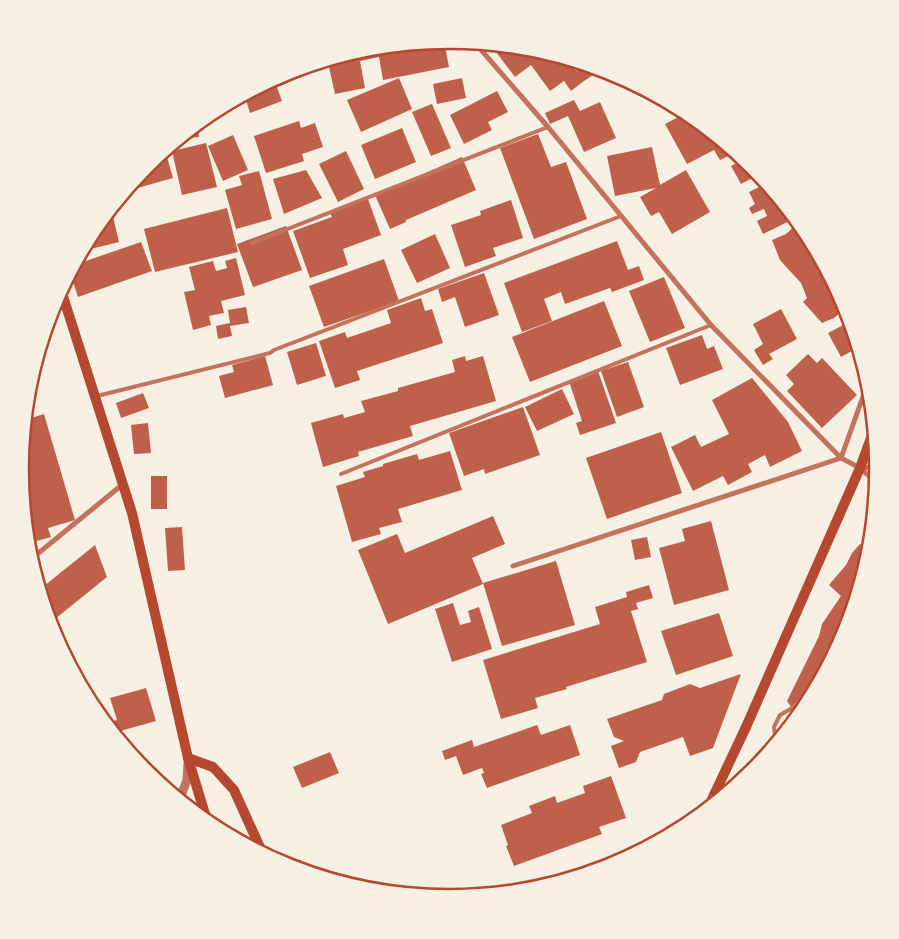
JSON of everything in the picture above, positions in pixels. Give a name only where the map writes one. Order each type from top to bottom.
[{"type":"main road","points":[[64,302],[132,513],[188,758],[204,811]]},
{"type":"main road","points":[[713,797],[746,727],[860,468],[869,443]]},
{"type":"main road","points":[[188,758],[213,768],[234,790],[259,845]]},
{"type":"street","points":[[482,50],[711,325],[841,458],[860,468],[870,477]]},
{"type":"street","points":[[841,458],[863,395]]},
{"type":"street","points":[[513,566],[841,458]]},
{"type":"street","points":[[860,468],[870,467]]},
{"type":"street","points":[[37,554],[123,484]]},
{"type":"street","points":[[182,794],[187,780],[188,758]]},
{"type":"lane","points":[[252,243],[548,128]]},
{"type":"lane","points":[[95,396],[270,353],[621,216]]},
{"type":"lane","points":[[341,474],[711,325]]},
{"type":"lane","points":[[775,736],[774,727],[780,715],[798,704]]},
{"type":"building","points":[[446,49],[449,67],[383,80],[379,57],[360,61],[365,88],[335,94],[329,67],[325,68],[395,52]]},
{"type":"building","points":[[496,51],[558,63],[574,68],[577,72],[575,68],[593,75],[571,91],[564,81],[550,91],[531,65],[515,77]]},
{"type":"building","points":[[399,78],[412,109],[361,132],[347,100]]},
{"type":"building","points":[[462,78],[466,98],[437,104],[433,84]]},
{"type":"building","points":[[277,86],[282,101],[250,113],[246,101]]},
{"type":"building","points":[[497,91],[508,112],[488,122],[492,130],[464,144],[450,115]]},
{"type":"building","points":[[574,100],[580,111],[600,102],[616,138],[584,152],[568,116],[550,124],[545,113]]},
{"type":"building","points":[[432,104],[451,148],[431,156],[412,112]]},
{"type":"building","points":[[678,117],[729,155],[720,160],[714,150],[687,164],[665,124]]},
{"type":"building","points":[[299,121],[301,128],[315,123],[323,147],[302,154],[304,161],[266,173],[254,136]]},
{"type":"building","points":[[402,128],[416,162],[375,179],[361,145]]},
{"type":"building","points":[[199,132],[199,137],[191,138]]},
{"type":"building","points":[[538,134],[551,167],[566,162],[587,219],[534,239],[500,148]]},
{"type":"building","points":[[233,135],[248,170],[223,181],[208,146]]},
{"type":"building","points":[[206,143],[217,187],[182,195],[172,153],[175,150]]},
{"type":"building","points":[[652,147],[660,185],[686,170],[710,212],[672,234],[659,212],[651,216],[640,197],[656,188],[615,196],[607,156]]},
{"type":"building","points":[[346,151],[364,189],[338,202],[319,164]]},
{"type":"building","points":[[462,157],[476,190],[406,220],[406,222],[390,229],[375,195]]},
{"type":"building","points":[[167,158],[173,178],[137,188]]},
{"type":"building","points":[[737,163],[753,178],[741,184],[731,166]]},
{"type":"building","points":[[306,170],[322,198],[284,214],[273,179]]},
{"type":"building","points":[[259,171],[272,219],[236,229],[225,190],[242,185],[239,176]]},
{"type":"building","points":[[761,186],[789,221],[763,234],[757,221],[767,216],[764,209],[752,214],[749,208],[755,204],[749,192]]},
{"type":"building","points":[[368,199],[381,235],[343,249],[348,265],[310,278],[293,231],[332,217],[330,213]]},
{"type":"building","points":[[511,200],[523,238],[493,248],[496,256],[465,267],[451,225],[481,215],[480,211]]},
{"type":"building","points":[[227,208],[238,252],[155,272],[144,229]]},
{"type":"building","points":[[113,217],[119,242],[92,249]]},
{"type":"building","points":[[286,226],[302,270],[253,287],[237,244]]},
{"type":"building","points":[[793,228],[814,259],[840,313],[834,318],[822,323],[803,302],[807,298],[801,283],[780,260],[772,240],[786,234]]},
{"type":"building","points":[[435,234],[450,268],[417,283],[401,250]]},
{"type":"building","points":[[617,241],[628,270],[639,266],[644,280],[612,292],[610,288],[565,304],[561,292],[544,299],[552,321],[522,332],[504,283]]},
{"type":"building","points":[[141,242],[152,271],[78,297],[73,281],[84,262]]},
{"type":"building","points":[[236,258],[245,295],[221,301],[224,313],[209,316],[211,325],[193,330],[184,292],[195,290],[189,267],[213,261],[216,271],[227,268],[225,261]]},
{"type":"building","points":[[384,259],[399,301],[324,327],[309,286]]},
{"type":"building","points":[[484,273],[499,315],[465,327],[455,297],[442,302],[438,289]]},
{"type":"building","points":[[664,277],[685,328],[650,342],[629,291]]},
{"type":"building","points":[[421,298],[425,311],[432,309],[443,343],[357,371],[360,380],[335,388],[319,341],[345,332],[347,338],[391,323],[387,310]]},
{"type":"building","points":[[604,301],[622,346],[530,382],[512,337]]},
{"type":"building","points":[[246,307],[249,323],[230,326],[232,336],[218,339],[216,326],[230,323],[228,310]]},
{"type":"building","points":[[781,309],[797,339],[769,354],[773,359],[763,365],[754,350],[763,344],[753,324]]},
{"type":"building","points":[[844,324],[853,350],[841,357],[828,333]]},
{"type":"building","points":[[702,335],[707,349],[714,346],[723,369],[680,385],[666,348]]},
{"type":"building","points":[[316,343],[326,376],[297,385],[287,352]]},
{"type":"building","points":[[808,354],[817,363],[822,358],[857,395],[822,428],[787,391],[794,384],[786,375]]},
{"type":"building","points":[[265,356],[273,385],[225,398],[219,376],[234,372],[232,365]]},
{"type":"building","points":[[465,356],[466,361],[483,356],[496,401],[410,426],[413,436],[358,452],[359,456],[323,467],[311,423],[343,414],[344,418],[365,412],[361,401],[398,391],[398,388],[455,372],[452,360]]},
{"type":"building","points":[[628,362],[644,407],[617,417],[601,371]]},
{"type":"building","points":[[598,371],[616,423],[580,435],[576,423],[582,421],[569,381]]},
{"type":"building","points":[[752,378],[788,422],[802,451],[770,467],[765,455],[748,464],[752,472],[728,485],[723,476],[693,491],[671,447],[695,435],[701,447],[729,434],[712,400]]},
{"type":"building","points":[[562,389],[574,414],[537,431],[525,407]]},
{"type":"building","points":[[143,393],[149,408],[121,418],[116,403]]},
{"type":"building","points":[[523,407],[540,455],[485,474],[484,469],[464,476],[449,433]]},
{"type":"building","points":[[44,414],[75,520],[48,528],[51,537],[35,541],[32,524],[29,470],[32,418]]},
{"type":"building","points":[[148,423],[151,453],[134,454],[131,425]]},
{"type":"building","points":[[661,432],[682,493],[607,519],[586,458]]},
{"type":"building","points":[[450,451],[462,490],[398,509],[402,522],[379,528],[381,534],[352,542],[336,486],[365,477],[363,472],[383,466],[383,464],[417,454],[419,460]]},
{"type":"building","points":[[151,476],[167,476],[167,509],[151,509]]},
{"type":"building","points":[[493,516],[505,544],[472,558],[483,584],[388,624],[358,550],[397,534],[405,553]]},
{"type":"building","points":[[711,521],[729,590],[674,605],[659,548],[685,541],[682,529]]},
{"type":"building","points":[[182,527],[185,570],[168,571],[165,528]]},
{"type":"building","points":[[647,537],[651,557],[635,560],[631,540]]},
{"type":"building","points":[[860,544],[863,546],[856,578],[838,631],[814,680],[802,698],[791,707],[787,701],[819,636],[822,624],[841,596],[829,585],[846,565],[852,553]]},
{"type":"building","points":[[95,545],[107,577],[56,618],[45,585]]},
{"type":"building","points":[[556,561],[575,625],[502,646],[483,583]]},
{"type":"building","points":[[649,585],[653,598],[636,603],[638,609],[631,611],[647,662],[535,698],[538,708],[501,719],[483,660],[600,624],[595,607],[627,597],[626,592]]},
{"type":"building","points":[[453,603],[460,625],[471,622],[468,611],[479,607],[492,649],[452,662],[435,609]]},
{"type":"building","points":[[719,613],[733,656],[676,675],[661,631]]},
{"type":"building","points":[[741,674],[713,748],[690,756],[683,737],[640,752],[636,762],[619,768],[611,746],[624,741],[614,737],[607,719],[662,700],[664,694],[690,684],[700,688]]},
{"type":"building","points":[[146,688],[156,721],[120,731],[113,721],[117,720],[110,698]]},
{"type":"building","points":[[537,725],[541,735],[570,725],[580,755],[487,788],[481,774],[484,773],[482,768],[463,775],[456,756],[445,760],[442,751],[472,740],[474,747]]},
{"type":"building","points":[[330,752],[339,773],[302,788],[293,767]]},
{"type":"building","points":[[611,776],[626,818],[599,827],[602,834],[514,866],[506,846],[508,845],[501,825],[532,813],[529,806],[555,796],[557,803],[585,793],[583,786]]}]
